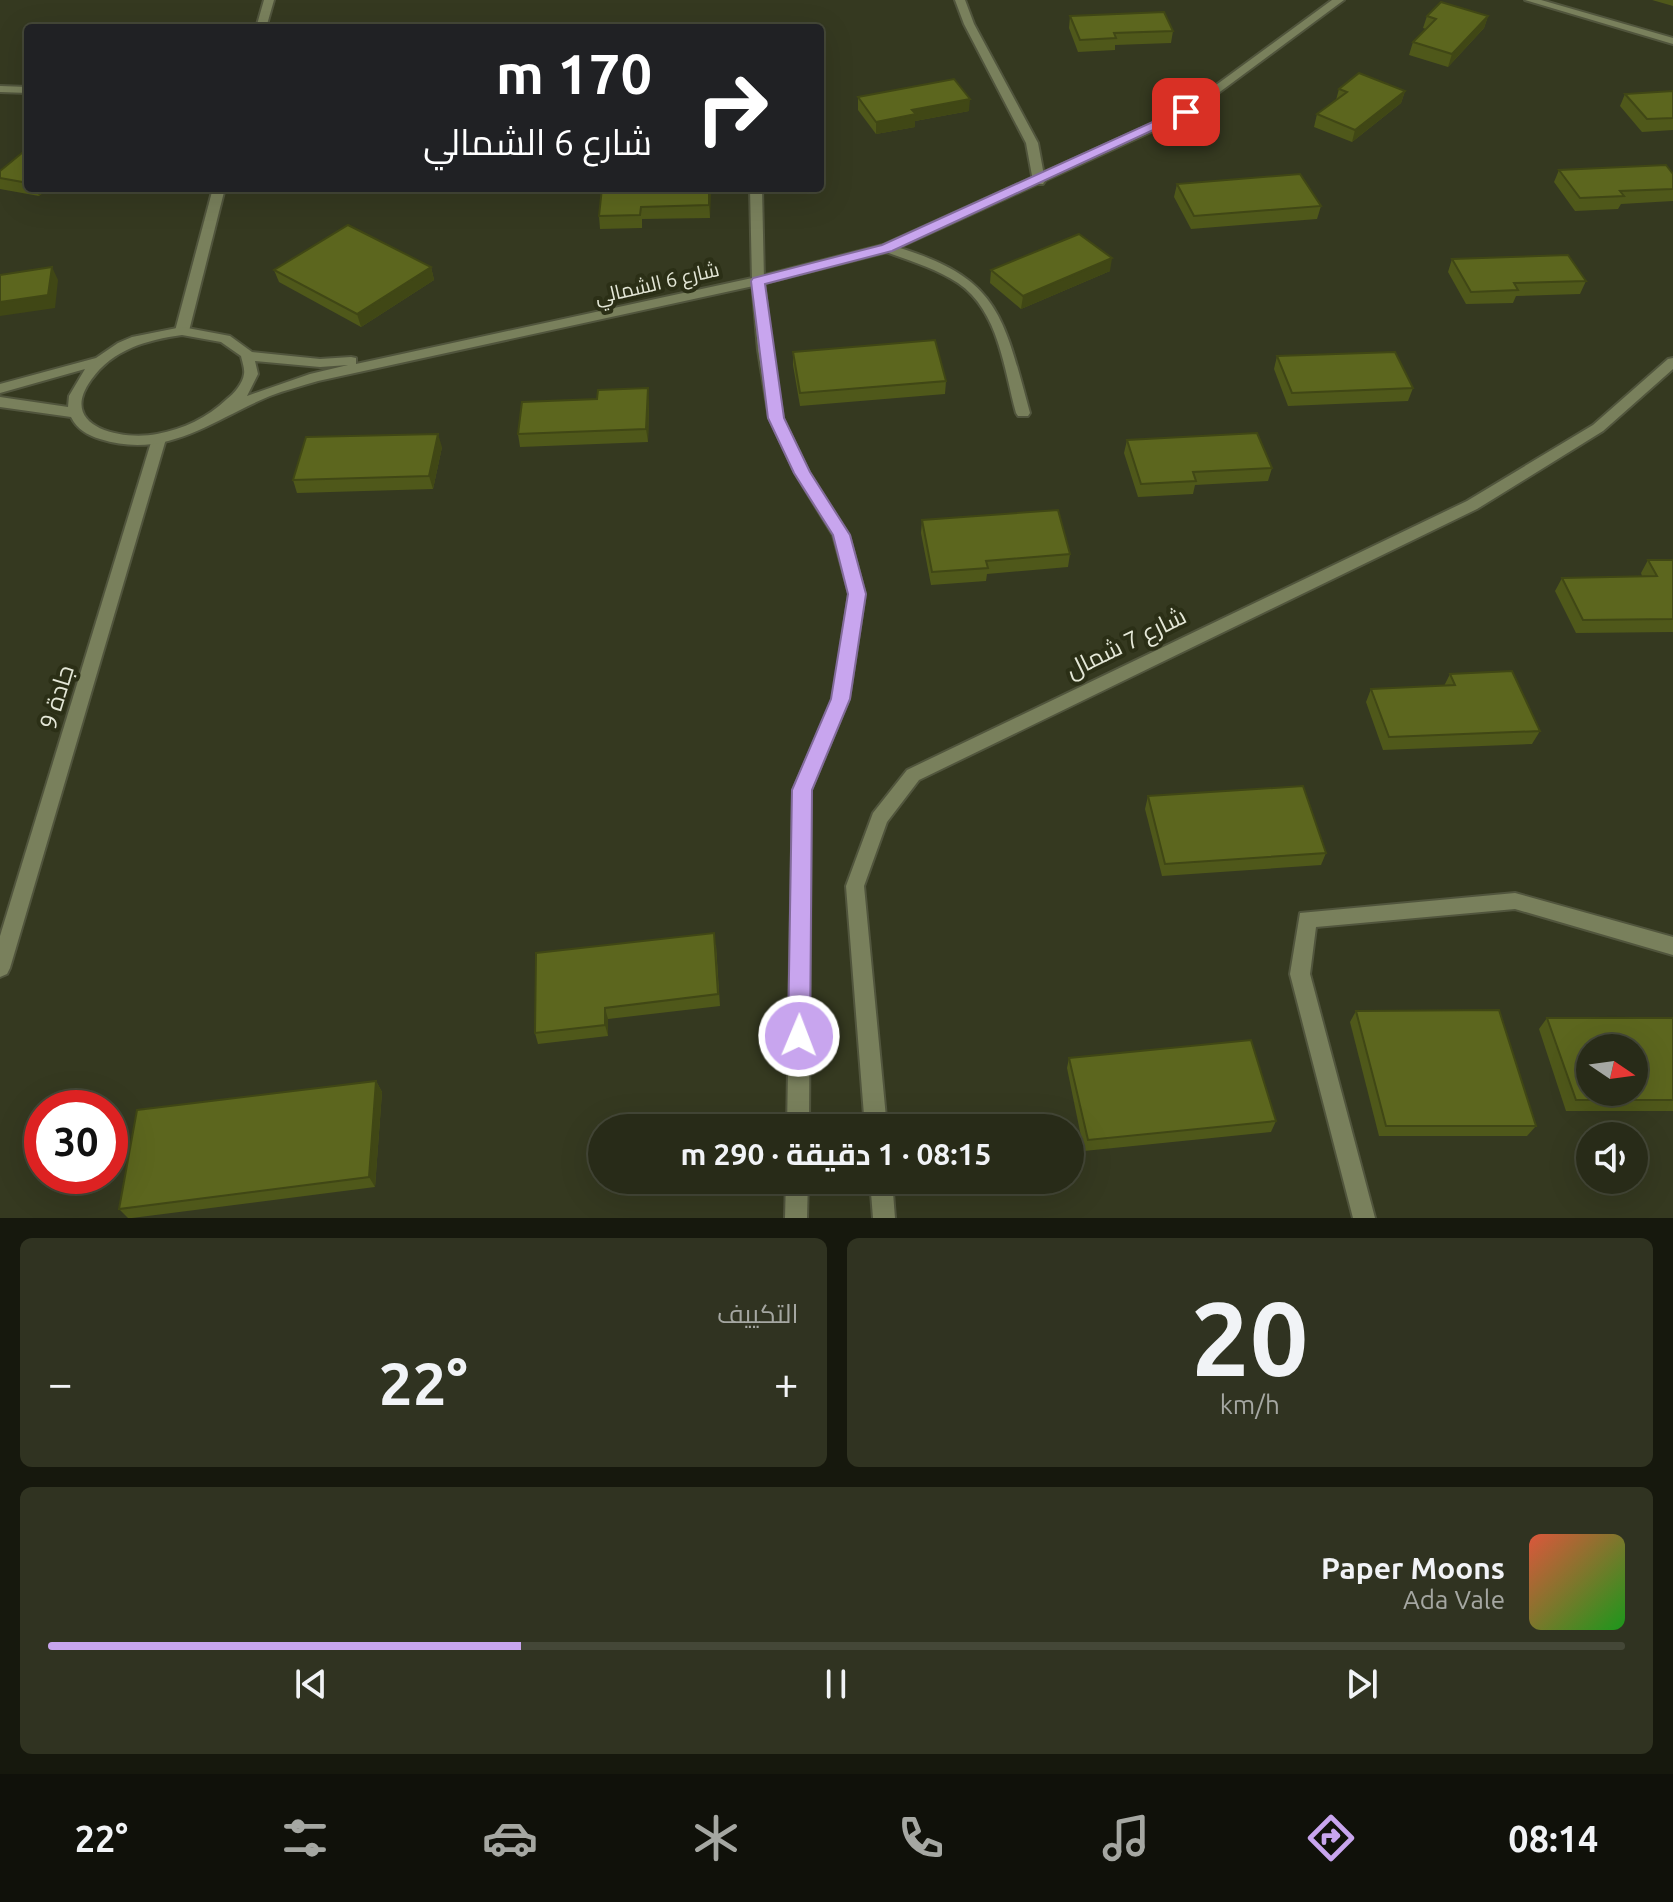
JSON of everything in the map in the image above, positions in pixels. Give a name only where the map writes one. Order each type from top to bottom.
[{"type":"street","points":[[262,24],[269,0]]},
{"type":"street","points":[[960,0],[969,24],[1032,143],[1039,181]]},
{"type":"street","name":"شارع 6 الشمالي","points":[[222,414],[287,385],[758,281],[887,248],[1186,112],[1339,0]]},
{"type":"street","points":[[1530,0],[1673,41]]},
{"type":"street","points":[[0,89],[24,90]]},
{"type":"street","points":[[182,331],[218,192]]},
{"type":"street","points":[[756,192],[758,281],[776,418],[802,473],[841,535],[857,594],[841,699],[802,790],[798,1114]]},
{"type":"street","points":[[887,248],[940,269],[972,288],[996,321],[1023,413]]},
{"type":"street","points":[[182,331],[211,333],[234,341],[248,356],[252,375],[243,395],[222,414],[193,430],[159,439],[130,441],[105,437],[86,427],[74,413],[73,396],[81,378],[99,360],[123,345],[152,335],[182,331]]},
{"type":"street","name":"شارع 6 الشمالي","points":[[248,356],[320,363],[397,360]]},
{"type":"street","points":[[0,389],[99,360]]},
{"type":"street","name":"شارع 7 شمال","points":[[875,1114],[855,886],[879,818],[913,775],[1472,505],[1598,428],[1673,362]]},
{"type":"street","points":[[0,402],[74,413]]},
{"type":"street","name":"جادة 9","points":[[1,960],[159,439]]},
{"type":"street","points":[[1364,1218],[1300,974],[1307,919],[1515,901],[1673,946]]},
{"type":"street","points":[[796,1218],[797,1194]]},
{"type":"street","points":[[882,1194],[884,1218]]},
{"type":"building","points":[[1441,2],[1488,16],[1452,54],[1413,42],[1436,19],[1427,16]]},
{"type":"building","points":[[1164,12],[1173,31],[1114,33],[1116,38],[1080,40],[1070,16]]},
{"type":"building","points":[[1359,73],[1405,91],[1355,130],[1317,114],[1347,92],[1339,89]]},
{"type":"building","points":[[954,79],[970,99],[912,110],[916,114],[876,122],[858,97]]},
{"type":"building","points":[[1673,91],[1673,118],[1647,119],[1625,94]]},
{"type":"building","points":[[24,151],[24,182],[0,178],[0,171]]},
{"type":"building","points":[[1666,165],[1673,174],[1673,189],[1620,191],[1624,196],[1580,198],[1559,170]]},
{"type":"building","points":[[1300,174],[1321,206],[1194,216],[1177,184]]},
{"type":"building","points":[[602,192],[709,192],[709,205],[641,207],[640,215],[599,216]]},
{"type":"building","points":[[348,225],[431,267],[357,314],[274,270]]},
{"type":"building","points":[[1079,234],[1112,258],[1023,296],[991,270]]},
{"type":"building","points":[[1568,255],[1586,281],[1514,283],[1518,290],[1471,292],[1452,259]]},
{"type":"building","points":[[52,267],[48,295],[0,302],[0,275]]},
{"type":"building","points":[[935,340],[946,381],[800,393],[793,352]]},
{"type":"building","points":[[1395,352],[1413,388],[1292,393],[1277,356]]},
{"type":"building","points":[[648,388],[646,429],[518,434],[522,402],[597,399],[598,390]]},
{"type":"building","points":[[1257,433],[1272,468],[1193,472],[1196,481],[1141,484],[1127,440]]},
{"type":"building","points":[[438,434],[429,476],[293,480],[306,437]]},
{"type":"building","points":[[1058,510],[1070,554],[986,561],[988,568],[932,572],[922,520]]},
{"type":"building","points":[[1648,560],[1673,560],[1673,619],[1583,620],[1562,578],[1657,576]]},
{"type":"building","points":[[1512,671],[1540,731],[1389,737],[1371,689],[1455,685],[1450,674]]},
{"type":"building","points":[[1303,786],[1326,853],[1165,864],[1148,796]]},
{"type":"building","points":[[714,933],[718,994],[605,1008],[605,1025],[535,1033],[536,953]]},
{"type":"building","points":[[1499,1010],[1536,1126],[1386,1126],[1356,1011]]},
{"type":"building","points":[[1547,1018],[1673,1018],[1673,1100],[1648,1100],[1648,1034],[1576,1034],[1576,1100]]},
{"type":"building","points":[[1251,1040],[1276,1121],[1088,1140],[1069,1058]]},
{"type":"building","points":[[376,1081],[369,1177],[119,1209],[122,1194],[128,1194],[128,1160],[137,1110]]},
{"type":"route","points":[[799,1036],[802,790],[841,699],[857,594],[841,535],[802,473],[776,418],[758,281],[887,248],[1186,112]]}]
